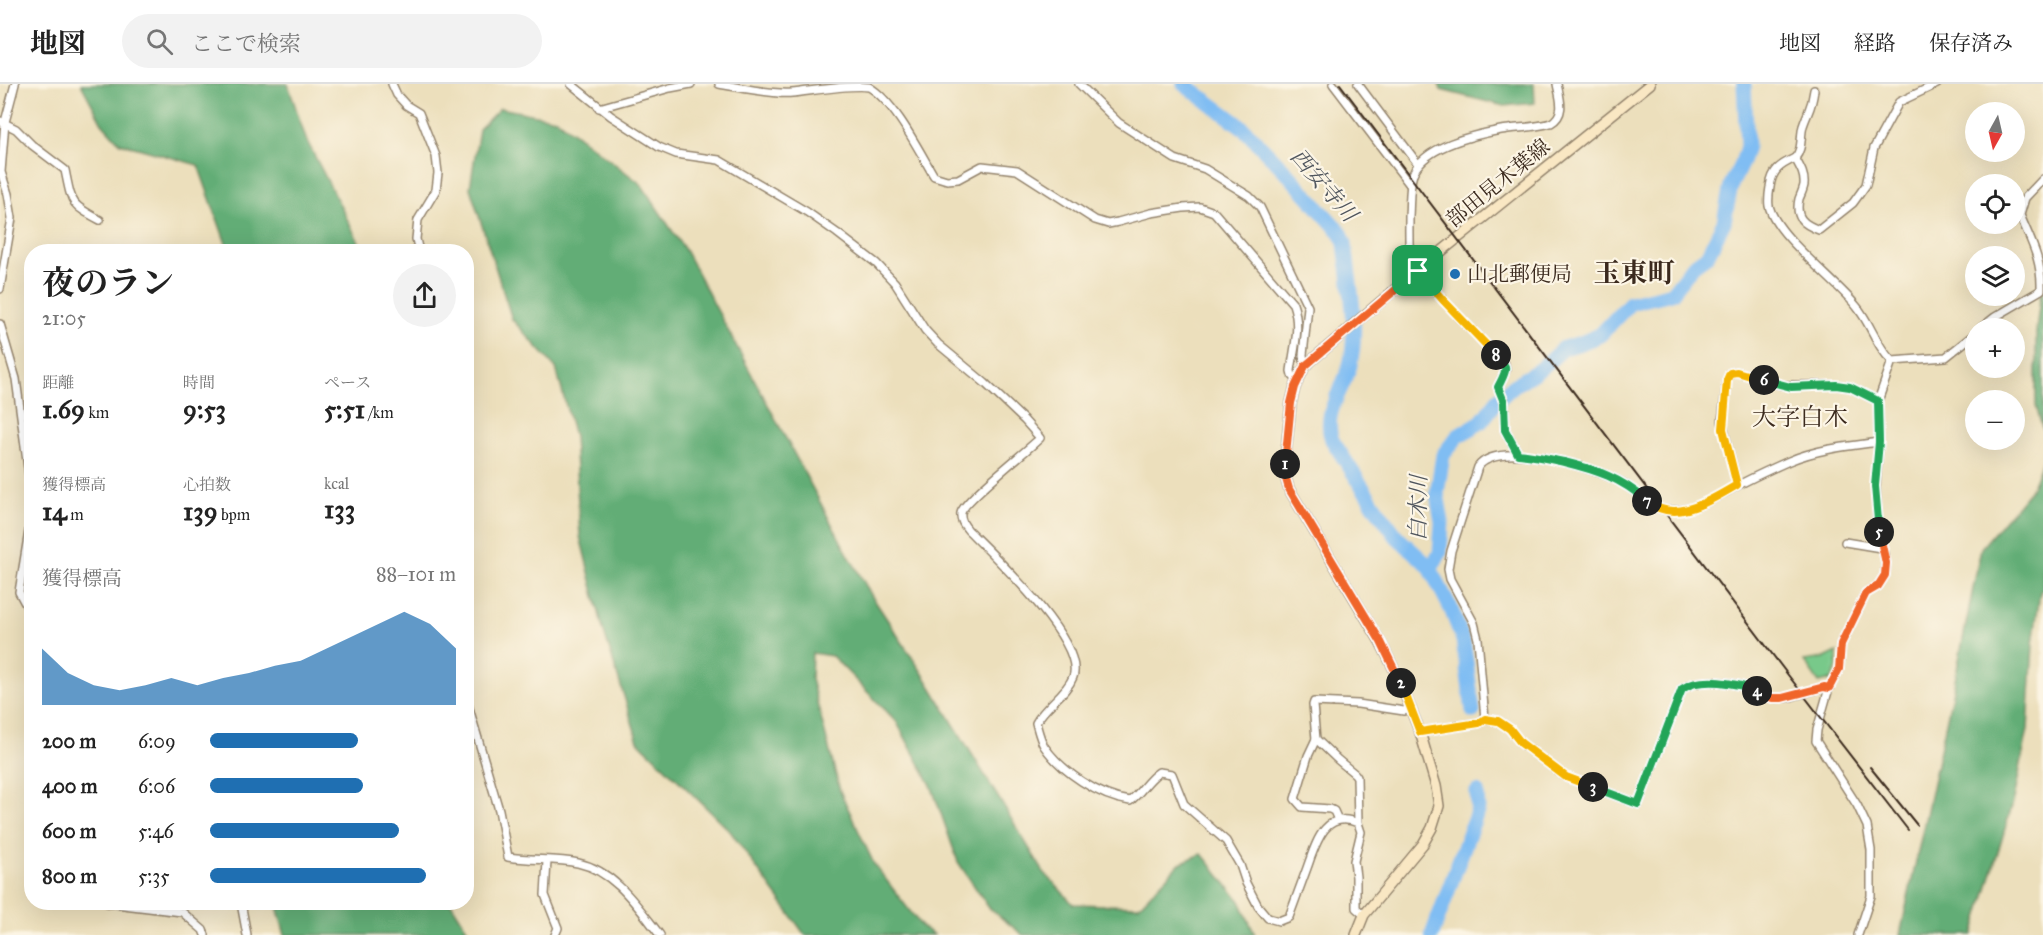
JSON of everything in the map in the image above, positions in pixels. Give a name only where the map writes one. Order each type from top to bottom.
[{"type":"main road","name":"部田見木葉線","points":[[1356,935],[1364,915],[1423,844],[1432,828],[1439,806],[1437,786],[1411,708],[1381,642],[1289,489],[1284,472],[1291,403],[1298,381],[1305,366],[1349,328],[1650,84]]},
{"type":"street","points":[[0,289],[12,218],[1,172],[3,122],[15,84]]},
{"type":"street","points":[[392,84],[397,95],[406,105],[419,113],[436,156],[438,173],[436,190],[418,220],[417,244]]},
{"type":"street","points":[[571,84],[600,108],[659,147],[675,154],[719,160],[807,212],[837,233],[876,263],[895,283],[924,330],[985,383],[1040,438],[981,489],[961,510],[961,520],[1026,589],[1064,640],[1073,657],[1072,678],[1061,694],[1042,712],[1036,723],[1043,744],[1067,772],[1106,793],[1130,801],[1137,796],[1150,778],[1159,772],[1172,774],[1184,804],[1226,841],[1240,865],[1246,884],[1258,906],[1268,918],[1279,921],[1289,917],[1318,837],[1326,826],[1338,820],[1349,819],[1359,823]]},
{"type":"street","points":[[600,108],[692,84]]},
{"type":"street","points":[[719,84],[790,93],[853,84],[868,86],[889,104],[918,147],[934,176],[947,180],[958,179],[982,166],[990,165],[1017,170],[1095,220],[1108,224],[1183,207],[1200,207],[1214,212],[1293,304],[1298,329],[1291,372],[1298,381]]},
{"type":"street","points":[[1078,84],[1119,123],[1176,159],[1205,169],[1249,196],[1260,207],[1308,307],[1303,355],[1305,366]]},
{"type":"street","points":[[1333,84],[1410,184]]},
{"type":"street","points":[[1358,84],[1418,164]]},
{"type":"street","points":[[1518,454],[1505,430],[1504,402],[1498,387],[1506,370],[1505,364],[1415,273],[1409,256],[1410,184],[1423,158],[1440,148],[1477,135],[1551,123],[1559,117],[1562,106],[1557,84]]},
{"type":"street","points":[[1795,158],[1803,174],[1804,186],[1798,208],[1800,218],[1806,225],[1820,230],[1852,203],[1866,185],[1874,148],[1899,102],[1937,84]]},
{"type":"street","points":[[1814,90],[1812,106],[1803,127],[1799,154],[1780,165],[1774,172],[1768,204],[1774,217],[1811,261],[1858,307],[1883,352],[1892,361],[1946,357],[1965,342]]},
{"type":"street","points":[[3,122],[16,129],[32,145],[65,170],[76,207],[100,220]]},
{"type":"street","points":[[1994,318],[2041,291],[2037,253],[2020,214],[2025,198],[2043,179]]},
{"type":"street","points":[[0,324],[16,379],[24,438]]},
{"type":"street","points":[[1858,935],[1871,896],[1871,850],[1867,826],[1863,815],[1816,741],[1829,688],[1839,669],[1841,644],[1866,593],[1878,586],[1885,575],[1886,563],[1878,528],[1875,486],[1879,442],[1878,401],[1892,361]]},
{"type":"street","points":[[1737,485],[1722,421],[1727,380],[1730,373],[1737,372],[1781,386],[1850,387],[1878,401]]},
{"type":"street","points":[[1485,719],[1478,639],[1474,623],[1450,579],[1448,569],[1451,550],[1478,467],[1482,462],[1518,454],[1598,471],[1623,482],[1656,508],[1668,510],[1697,507],[1737,485],[1792,460],[1839,447],[1879,442]]},
{"type":"street","points":[[1845,542],[1881,548]]},
{"type":"street","points":[[24,562],[19,592],[24,601]]},
{"type":"street","points":[[1420,732],[1479,723],[1485,719],[1498,721],[1510,729],[1521,743],[1566,777],[1638,804],[1682,689],[1688,685],[1726,683],[1772,698],[1782,698],[1824,687],[1829,688]]},
{"type":"street","points":[[1338,820],[1336,814],[1330,809],[1302,807],[1295,799],[1308,756],[1316,739],[1314,702],[1358,704],[1404,711],[1411,708]]},
{"type":"street","points":[[474,725],[499,810],[508,857],[579,863],[608,876],[660,935]]},
{"type":"street","points":[[1316,739],[1357,777],[1361,832],[1354,861],[1356,908],[1364,915]]},
{"type":"street","points":[[548,861],[545,895],[558,928],[555,935]]},
{"type":"street","points":[[165,910],[182,912],[203,930],[205,935]]},
{"type":"street","points":[[243,910],[248,935]]},
{"type":"green space","points":[[81,84],[288,84],[306,139],[360,244],[226,244],[198,165],[120,143],[102,123]]},
{"type":"green space","points":[[1439,84],[1534,84],[1535,103],[1504,106],[1441,90]]},
{"type":"green space","points":[[500,108],[556,119],[641,184],[685,250],[873,598],[925,677],[1043,871],[1073,904],[1139,906],[1180,863],[1202,854],[1240,901],[1255,935],[1023,935],[989,908],[958,862],[931,785],[896,721],[832,656],[812,653],[811,679],[840,791],[874,864],[922,927],[934,935],[805,935],[730,831],[638,741],[603,629],[580,536],[574,436],[556,368],[512,319],[470,188],[479,129]]},
{"type":"green space","points":[[2043,288],[2043,431],[2036,406],[2036,331]]},
{"type":"green space","points":[[2043,459],[2043,589],[2040,592],[2033,644],[2028,729],[2014,799],[1973,935],[1900,935],[1981,548],[2031,489]]},
{"type":"green space","points":[[1837,652],[1837,668],[1831,680],[1819,683],[1804,661],[1825,658]]},
{"type":"green space","points":[[278,910],[455,910],[471,935],[285,935]]},
{"type":"waterway","name":"西安寺川","points":[[1184,84],[1241,126],[1341,233],[1345,243],[1351,288],[1354,335],[1347,375],[1331,411],[1332,440],[1397,537],[1431,568]]},
{"type":"waterway","name":"白木川","points":[[1473,711],[1463,640],[1431,568],[1440,553],[1442,522],[1437,493],[1443,455],[1458,436],[1481,422],[1498,400],[1513,386],[1540,369],[1564,348],[1600,335],[1630,303],[1672,293],[1693,266],[1707,256],[1724,222],[1731,185],[1747,146],[1744,84]]},
{"type":"waterway","name":"白木川","points":[[1432,935],[1478,809],[1477,792]]},
{"type":"railway","points":[[1340,84],[1908,830]]},
{"type":"railway","points":[[1870,767],[1917,825]]},
{"type":"place","name":"山北郵便局","points":[[1455,274]]},
{"type":"district","name":"玉東町","points":[[1634,272]]},
{"type":"district","name":"大字白木","points":[[1800,417]]},
{"type":"route","points":[[1418,271],[1505,364],[1506,370],[1498,387],[1504,402],[1505,430],[1518,454],[1598,471],[1623,482],[1656,508],[1684,510],[1697,507],[1737,485],[1722,421],[1727,380],[1730,373],[1737,372],[1781,386],[1850,387],[1878,401],[1879,442],[1875,486],[1878,528],[1886,563],[1885,575],[1878,586],[1866,593],[1841,644],[1839,669],[1829,688],[1824,687],[1782,698],[1772,698],[1742,686],[1726,683],[1688,685],[1682,689],[1638,804],[1566,777],[1521,743],[1510,729],[1498,721],[1485,719],[1479,723],[1420,732],[1381,642],[1289,489],[1284,472],[1291,403],[1295,387],[1305,366],[1418,271]]}]
